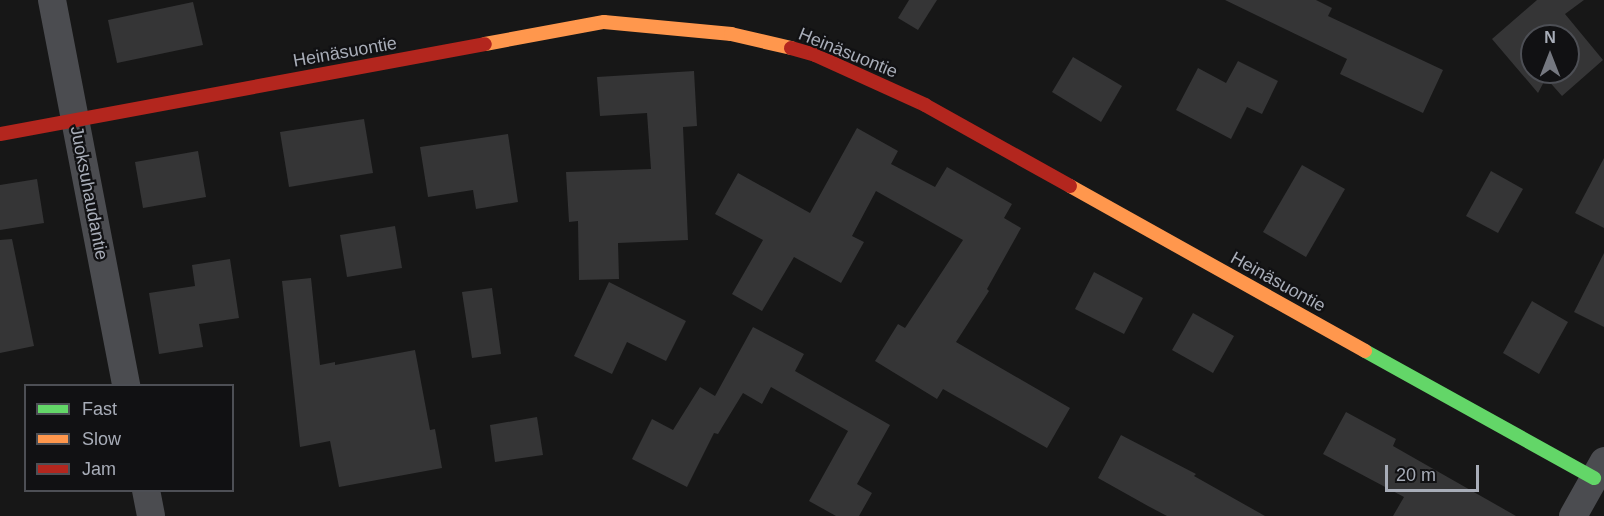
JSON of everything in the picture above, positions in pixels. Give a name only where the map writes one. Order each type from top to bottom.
[{"type":"street","name":"Juoksuhaudantie","points":[[52,0],[126,384]]},
{"type":"street","name":"Heinäsuontie","points":[[0,134],[604,22],[731,34],[759,39],[815,55],[924,105],[1599,470]]},
{"type":"street","points":[[1574,516],[1599,470]]},
{"type":"street","points":[[146,492],[151,516]]},
{"type":"building","points":[[909,0],[937,0],[918,30],[898,18]]},
{"type":"building","points":[[1225,0],[1316,0],[1332,8],[1328,16],[1443,70],[1423,113],[1340,74],[1347,59]]},
{"type":"building","points":[[1537,0],[1584,0],[1565,14],[1573,24],[1520,24],[1520,72],[1492,39]]},
{"type":"building","points":[[193,2],[203,45],[117,63],[108,20]]},
{"type":"building","points":[[1580,32],[1603,60],[1580,80]]},
{"type":"building","points":[[1073,57],[1122,86],[1101,122],[1052,92]]},
{"type":"building","points":[[1238,61],[1278,81],[1262,114],[1247,107],[1231,139],[1176,110],[1198,68],[1226,83]]},
{"type":"building","points":[[694,71],[697,126],[683,127],[688,240],[618,243],[619,279],[579,280],[578,221],[569,222],[566,172],[651,169],[647,113],[600,116],[597,77]]},
{"type":"building","points":[[1530,84],[1543,84],[1538,93]]},
{"type":"building","points":[[1551,84],[1576,84],[1562,96]]},
{"type":"building","points":[[364,119],[373,173],[289,187],[280,132]]},
{"type":"building","points":[[857,128],[898,151],[891,164],[935,187],[947,167],[1012,204],[1004,218],[1021,228],[987,289],[989,291],[956,342],[1070,408],[1047,448],[943,389],[937,399],[875,361],[898,324],[905,328],[963,240],[876,191],[852,236],[864,242],[841,283],[794,257],[762,311],[732,294],[763,240],[715,214],[738,173],[810,213]]},
{"type":"building","points":[[508,134],[518,202],[476,209],[473,190],[428,197],[420,147]]},
{"type":"building","points":[[198,151],[206,197],[143,208],[135,162]]},
{"type":"building","points":[[1604,158],[1604,228],[1575,213]]},
{"type":"building","points":[[1302,165],[1345,189],[1306,257],[1263,232]]},
{"type":"building","points":[[1491,171],[1523,189],[1498,233],[1466,216]]},
{"type":"building","points":[[37,179],[44,223],[0,230],[0,185]]},
{"type":"building","points":[[395,226],[402,268],[347,277],[340,235]]},
{"type":"building","points":[[12,239],[34,346],[0,353],[0,240]]},
{"type":"building","points":[[1604,253],[1604,327],[1574,312]]},
{"type":"building","points":[[230,259],[239,318],[199,324],[203,347],[159,354],[149,293],[195,286],[192,265]]},
{"type":"building","points":[[1094,272],[1143,298],[1124,334],[1075,309]]},
{"type":"building","points":[[311,278],[320,365],[335,362],[335,365],[415,350],[430,430],[435,429],[442,468],[339,487],[330,441],[300,447],[282,281]]},
{"type":"building","points":[[609,282],[686,321],[666,361],[627,342],[612,374],[574,356]]},
{"type":"building","points":[[492,288],[501,354],[472,358],[462,292]]},
{"type":"building","points":[[1532,301],[1568,322],[1539,374],[1503,353]]},
{"type":"building","points":[[1193,313],[1234,336],[1213,373],[1172,350]]},
{"type":"building","points":[[753,327],[804,354],[795,371],[890,425],[857,484],[872,493],[859,516],[836,516],[809,501],[848,431],[771,387],[762,404],[743,393],[718,434],[714,433],[687,487],[632,459],[652,419],[673,430],[700,387],[715,396]]},
{"type":"building","points":[[1346,412],[1396,439],[1393,446],[1516,516],[1393,516],[1404,497],[1323,454]]},
{"type":"building","points":[[537,417],[543,455],[495,462],[490,425]]},
{"type":"building","points":[[1121,435],[1196,474],[1194,476],[1265,516],[1167,516],[1098,478]]},
{"type":"traffic: fast","points":[[1365,351],[1594,478]]},
{"type":"traffic: slow","points":[[485,44],[604,22],[731,34],[791,48]]},
{"type":"traffic: slow","points":[[1070,186],[1365,351]]},
{"type":"traffic: jam","points":[[0,134],[485,44]]},
{"type":"traffic: jam","points":[[791,48],[815,55],[925,105],[1070,186]]}]
